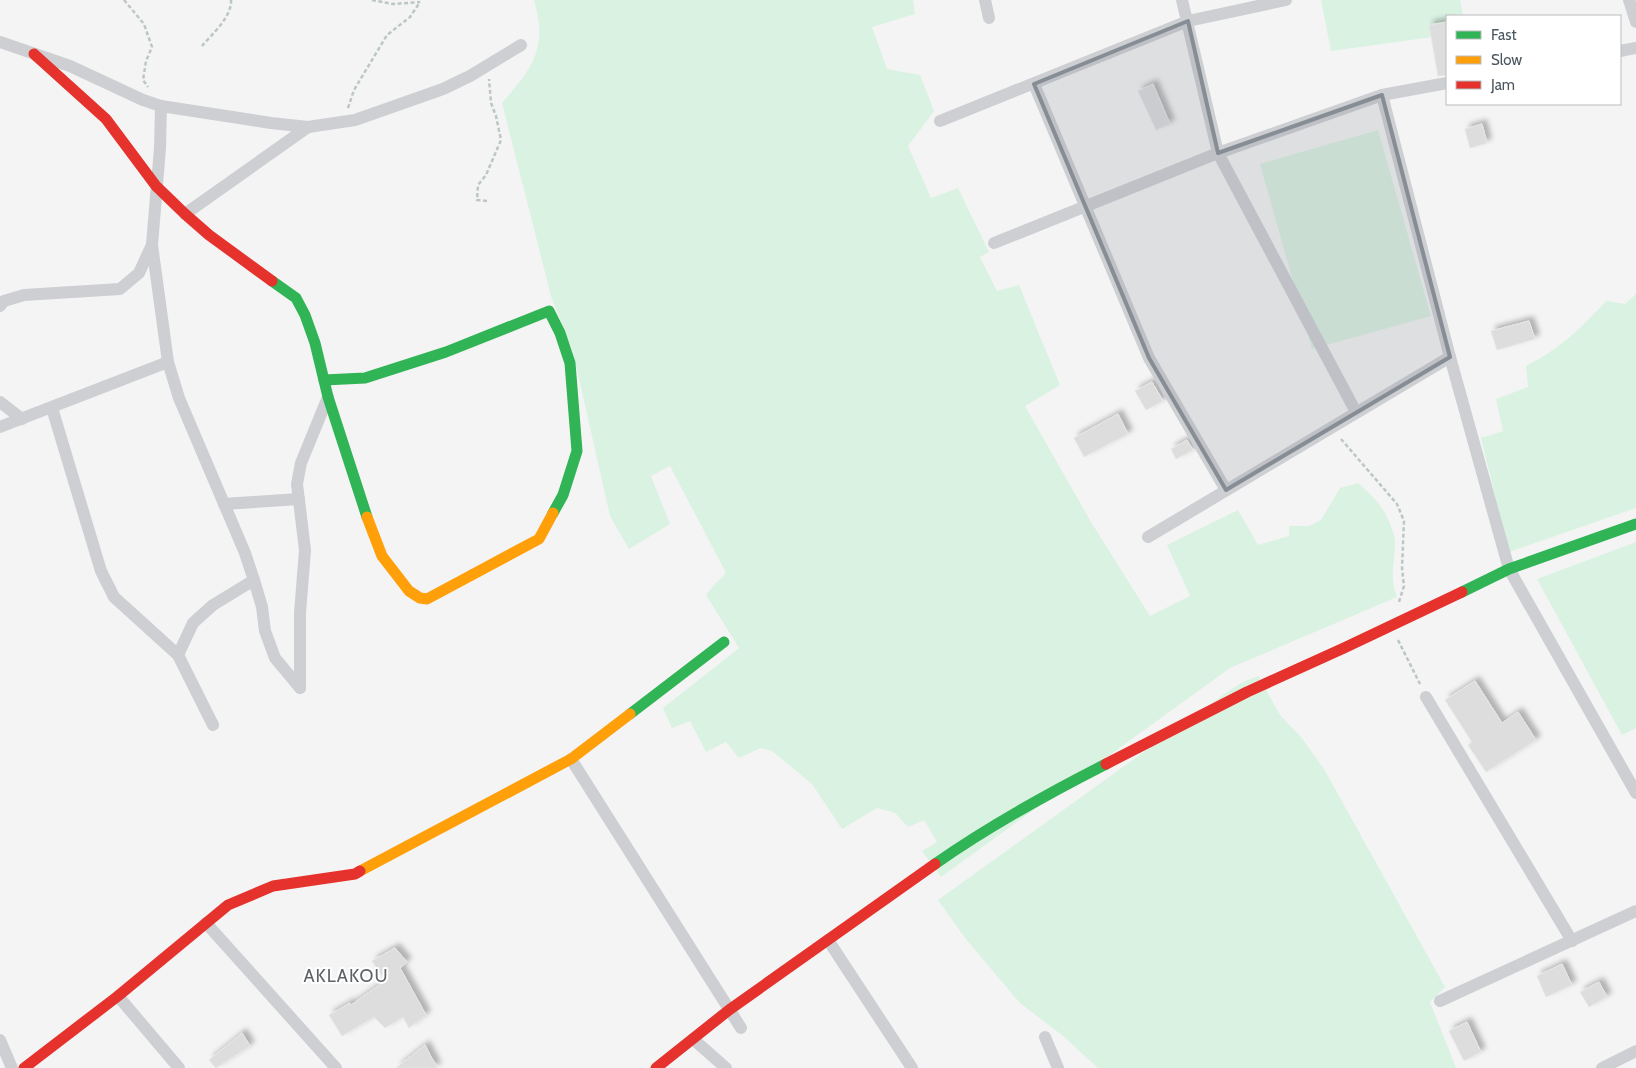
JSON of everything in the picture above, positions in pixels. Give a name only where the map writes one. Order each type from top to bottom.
[{"type":"street","points":[[985,0],[989,18]]},
{"type":"street","points":[[1182,0],[1218,153],[1356,412]]},
{"type":"street","points":[[940,121],[1188,21],[1286,0]]},
{"type":"street","points":[[1629,0],[1636,22]]},
{"type":"street","points":[[0,42],[70,66],[143,100],[161,106],[308,127],[355,120],[443,90],[521,45]]},
{"type":"street","points":[[1621,51],[1636,48]]},
{"type":"street","points":[[34,54],[106,119],[156,186],[185,214],[209,235],[296,298],[305,315],[315,343],[328,397],[363,508],[382,556],[409,592],[414,596],[427,599],[539,540],[563,495],[577,451],[570,363],[560,333],[549,311],[446,352],[365,378],[324,380]]},
{"type":"street","points":[[994,244],[1218,153],[1382,95],[1446,83]]},
{"type":"street","points":[[1034,84],[1148,358],[1226,490]]},
{"type":"street","points":[[1382,95],[1450,357],[1509,569],[1636,793]]},
{"type":"street","points":[[161,106],[160,148],[152,245],[168,362],[179,398],[245,552],[262,607],[265,632],[275,658],[300,688],[300,613],[305,550],[298,484],[301,463],[328,397]]},
{"type":"street","points":[[185,214],[308,127]]},
{"type":"street","points":[[0,306],[4,302],[24,295],[120,289],[139,273],[152,245]]},
{"type":"street","points":[[1148,537],[1450,357]]},
{"type":"street","points":[[0,428],[168,362]]},
{"type":"street","points":[[0,402],[22,419]]},
{"type":"street","points":[[52,408],[106,583],[114,597],[178,655],[213,725]]},
{"type":"street","points":[[224,504],[299,499]]},
{"type":"street","points":[[656,1068],[729,1010],[958,848],[1040,798],[1246,692],[1509,569],[1636,524]]},
{"type":"street","points":[[178,655],[193,623],[213,605],[254,580]]},
{"type":"street","points":[[24,1068],[118,996],[228,905],[273,886],[355,874],[571,759],[724,642]]},
{"type":"street","points":[[1426,697],[1572,941]]},
{"type":"street","points":[[571,759],[741,1028]]},
{"type":"street","points":[[1440,1002],[1636,911]]},
{"type":"street","points":[[206,923],[336,1068]]},
{"type":"street","points":[[828,940],[912,1068]]},
{"type":"street","points":[[118,996],[179,1068]]},
{"type":"street","points":[[1045,1037],[1058,1068]]},
{"type":"street","points":[[693,1039],[726,1068]]},
{"type":"street","points":[[0,1040],[12,1068]]},
{"type":"street","points":[[1602,1068],[1636,1051]]},
{"type":"path","points":[[124,0],[144,24],[152,47],[146,61],[143,80],[148,87]]},
{"type":"path","points":[[202,46],[232,7],[231,0]]},
{"type":"path","points":[[337,123],[347,112],[354,90],[387,35],[410,17],[420,2],[393,4],[372,0]]},
{"type":"path","points":[[487,201],[477,200],[478,184],[486,175],[501,140],[491,103],[489,65]]},
{"type":"path","points":[[1331,427],[1397,504],[1402,513],[1404,521],[1402,568],[1404,586],[1391,625],[1426,697]]},
{"type":"highlighted area","points":[[1188,21],[1218,153],[1382,95],[1450,357],[1226,490],[1149,358],[1034,84]]},
{"type":"green space","points":[[534,0],[913,0],[915,14],[872,27],[887,69],[920,75],[934,111],[908,146],[931,198],[958,188],[989,252],[980,257],[997,291],[1019,285],[1060,385],[1025,406],[1091,522],[1150,616],[1190,596],[1167,545],[1238,510],[1258,545],[1289,536],[1289,526],[1309,526],[1321,520],[1340,488],[1358,483],[1382,508],[1395,538],[1393,582],[1397,597],[1230,668],[941,877],[922,851],[937,842],[924,820],[908,827],[895,813],[877,808],[842,829],[812,784],[772,751],[761,748],[739,758],[726,742],[706,752],[690,721],[672,728],[663,708],[739,648],[706,595],[726,573],[670,466],[651,476],[670,524],[629,549],[610,516],[573,352],[551,296],[502,103],[523,78],[534,59],[539,39],[539,24]]},
{"type":"green space","points":[[1321,0],[1460,0],[1463,15],[1446,15],[1446,35],[1331,51]]},
{"type":"green space","points":[[1378,130],[1431,316],[1312,349],[1260,164]]},
{"type":"green space","points":[[1636,294],[1636,508],[1509,552],[1481,438],[1503,431],[1496,399],[1528,387],[1526,366],[1569,337],[1606,301],[1625,304]]},
{"type":"green space","points":[[1636,542],[1636,728],[1622,735],[1537,579]]},
{"type":"green space","points":[[1258,676],[1280,715],[1301,737],[1324,769],[1445,987],[1430,1002],[1456,1068],[1098,1068],[1063,1036],[1020,1003],[965,938],[938,900],[1230,690]]},
{"type":"building","points":[[1446,22],[1446,75],[1438,76],[1429,25]]},
{"type":"building","points":[[1153,84],[1170,124],[1156,130],[1138,91]]},
{"type":"building","points":[[1482,124],[1487,143],[1470,148],[1465,129]]},
{"type":"building","points":[[1529,321],[1535,339],[1497,350],[1491,331]]},
{"type":"building","points":[[1152,382],[1163,401],[1146,410],[1135,391]]},
{"type":"building","points":[[1118,414],[1128,434],[1084,457],[1074,438]]},
{"type":"building","points":[[1187,440],[1193,450],[1176,459],[1171,449]]},
{"type":"building","points":[[1475,681],[1502,723],[1518,712],[1536,740],[1486,772],[1468,745],[1472,742],[1445,700]]},
{"type":"building","points":[[395,948],[407,962],[400,968],[426,1015],[409,1028],[403,1017],[385,1028],[374,1017],[342,1036],[329,1015],[350,1003],[351,1005],[385,981],[372,961]]},
{"type":"building","points":[[1562,964],[1572,985],[1546,997],[1537,976]]},
{"type":"building","points":[[1599,982],[1607,997],[1589,1007],[1580,992]]},
{"type":"building","points":[[1467,1022],[1481,1052],[1464,1061],[1449,1031]]},
{"type":"building","points":[[242,1033],[250,1046],[216,1068],[209,1060]]},
{"type":"building","points":[[425,1045],[437,1068],[396,1068]]},
{"type":"traffic: fast","points":[[272,281],[296,298],[305,315],[315,343],[328,397],[367,517]]},
{"type":"traffic: fast","points":[[324,380],[365,378],[446,352],[549,311],[560,333],[570,363],[577,451],[563,495],[553,513]]},
{"type":"traffic: fast","points":[[1462,592],[1509,569],[1636,524]]},
{"type":"traffic: fast","points":[[630,714],[724,642]]},
{"type":"traffic: fast","points":[[935,864],[1019,811],[1106,764]]},
{"type":"traffic: slow","points":[[367,517],[382,556],[409,591],[420,598],[427,599],[539,539],[553,513]]},
{"type":"traffic: slow","points":[[360,871],[571,759],[630,714]]},
{"type":"traffic: jam","points":[[34,54],[106,119],[156,186],[185,214],[209,235],[272,281]]},
{"type":"traffic: jam","points":[[1106,764],[1247,692],[1462,592]]},
{"type":"traffic: jam","points":[[656,1068],[729,1010],[935,864]]},
{"type":"traffic: jam","points":[[24,1068],[118,996],[228,905],[273,886],[355,874],[360,871]]},
{"type":"district","name":"AKLAKOU","points":[[346,976]]}]
